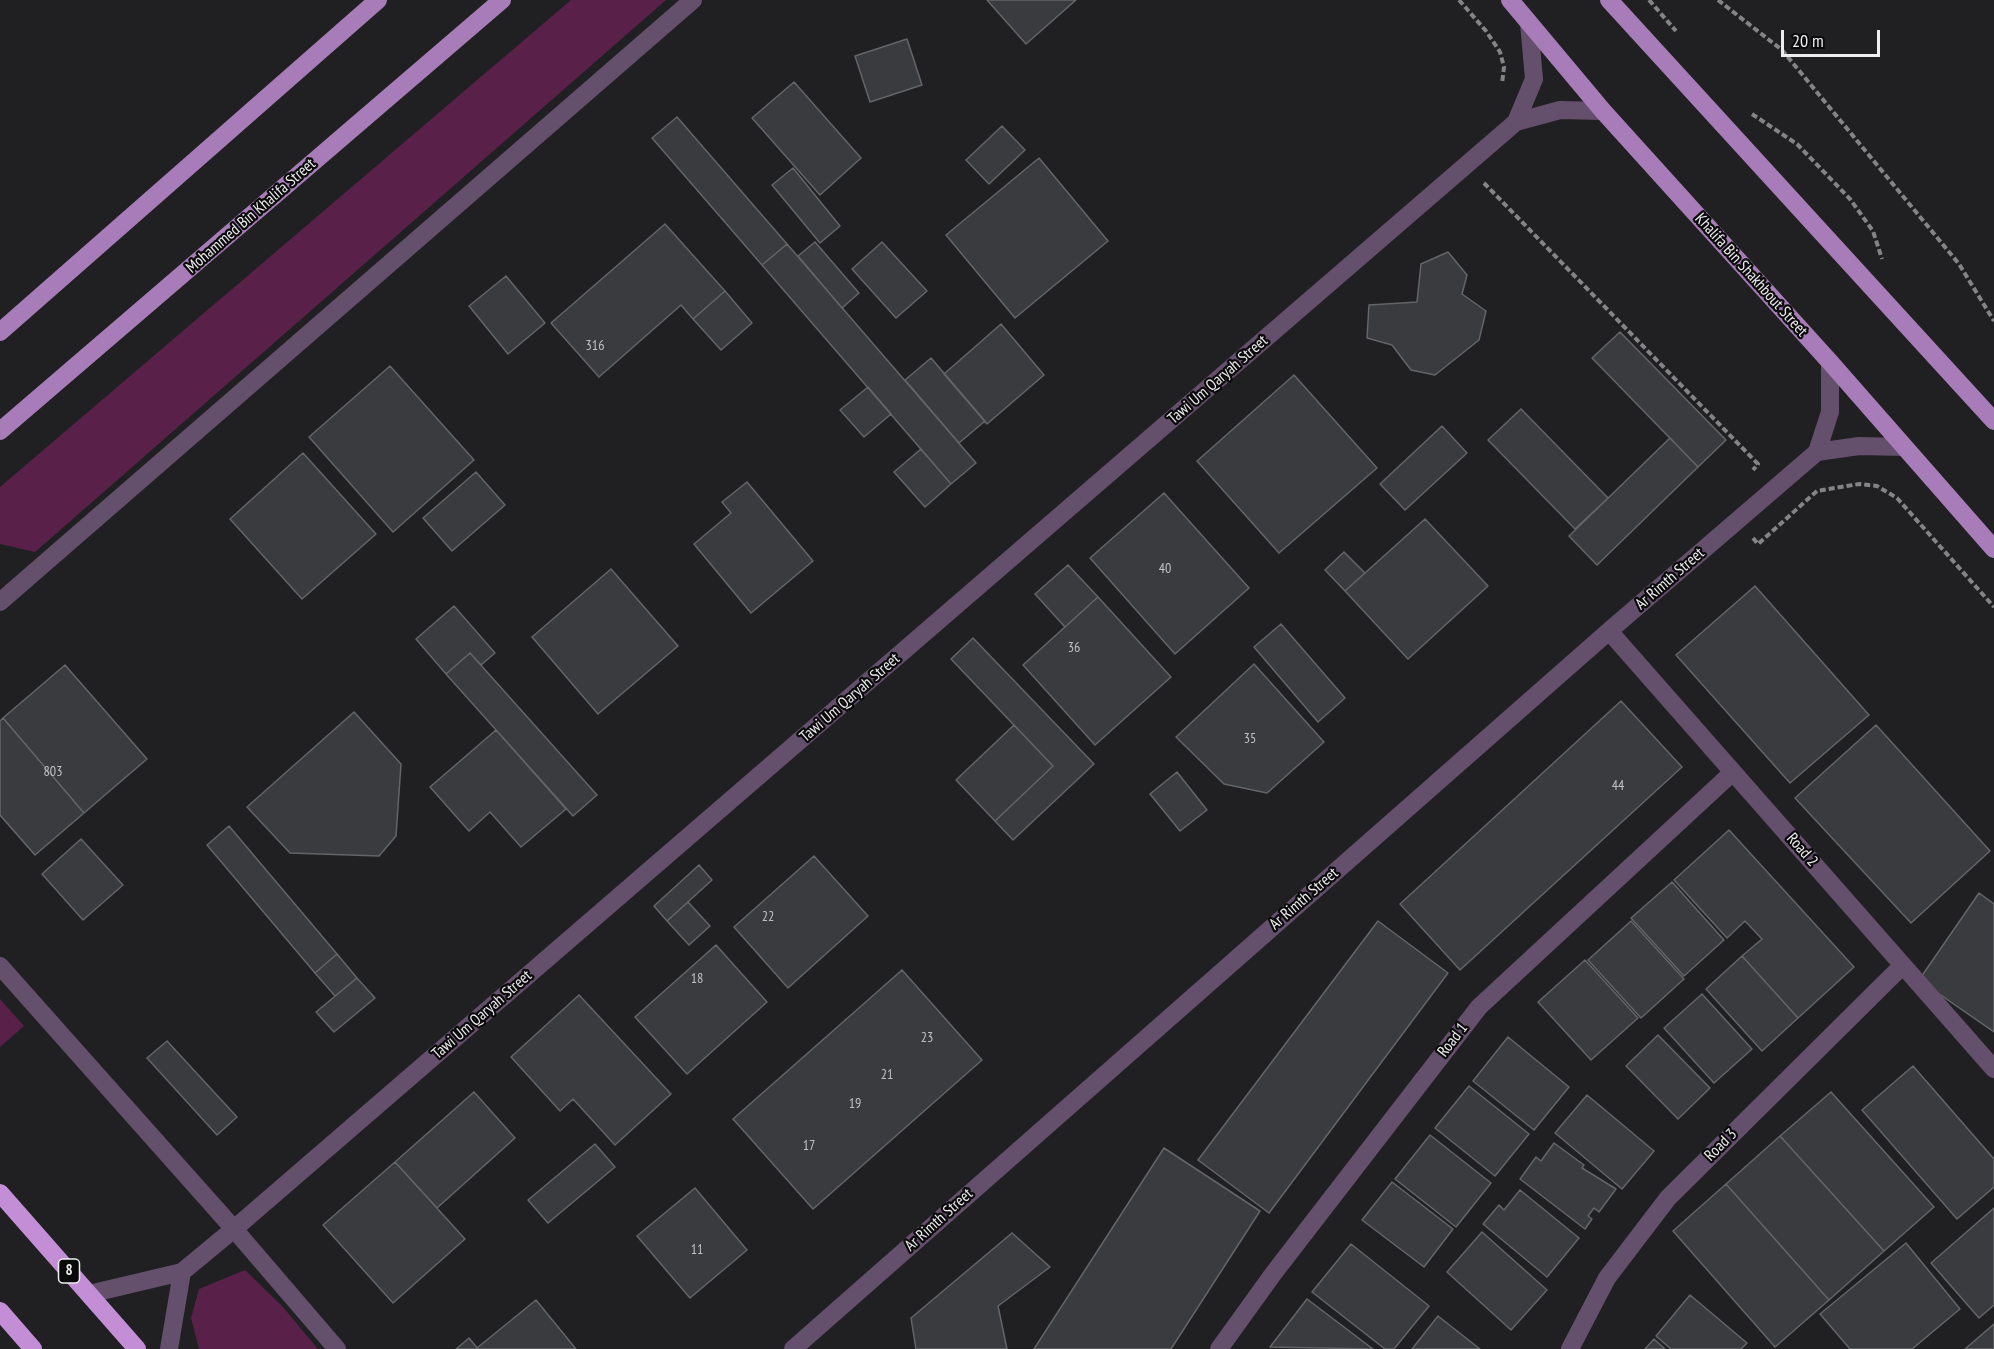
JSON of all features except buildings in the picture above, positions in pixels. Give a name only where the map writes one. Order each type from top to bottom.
[{"type":"highway","name":"8","points":[[0,1193],[137,1349]]},
{"type":"highway","points":[[0,1311],[33,1349]]},
{"type":"main road","points":[[0,332],[378,0]]},
{"type":"main road","name":"Mohammed Bin Khalifa Street","points":[[0,431],[502,0]]},
{"type":"main road","name":"Khalifa Bin Shakhbout Street","points":[[1510,0],[1603,111],[1830,362],[1994,549]]},
{"type":"main road","points":[[1609,0],[1994,421]]},
{"type":"street","points":[[3,594],[693,0]]},
{"type":"street","name":"Tawi Um Qaryah Street","points":[[1516,122],[1534,79],[1529,23]]},
{"type":"street","name":"Tawi Um Qaryah Street","points":[[89,1294],[182,1272],[1516,122],[1560,110],[1603,111]]},
{"type":"street","points":[[1830,362],[1830,412],[1817,452],[1859,446],[1904,447]]},
{"type":"street","name":"Ar Rimth Street","points":[[799,1347],[1610,631],[1817,452]]},
{"type":"street","name":"Road 2","points":[[1610,631],[1994,1069]]},
{"type":"street","name":"Road 1","points":[[1219,1349],[1273,1274],[1479,1007],[1733,772]]},
{"type":"street","name":"Road 3","points":[[1570,1349],[1607,1278],[1668,1198],[1903,965]]},
{"type":"street","points":[[0,966],[234,1229],[337,1349]]},
{"type":"street","points":[[169,1349],[182,1272]]},
{"type":"path","points":[[1460,0],[1494,41],[1500,52],[1504,67],[1502,92]]},
{"type":"path","points":[[1649,0],[1678,33]]},
{"type":"path","points":[[1718,0],[1782,50],[1959,264],[1994,321]]},
{"type":"path","points":[[1747,110],[1797,144],[1851,199],[1872,231],[1885,266]]},
{"type":"path","points":[[1467,165],[1758,464],[1751,471]]},
{"type":"path","points":[[1738,520],[1758,544],[1817,491],[1859,483],[1877,486],[1897,498],[1994,607]]},
{"type":"shaded area","points":[[571,0],[666,0],[35,552],[0,544],[0,487]]},
{"type":"shaded area","points":[[0,999],[24,1026],[0,1047]]},
{"type":"shaded area","points":[[245,1270],[283,1307],[318,1349],[199,1349],[191,1318],[199,1289]]}]
